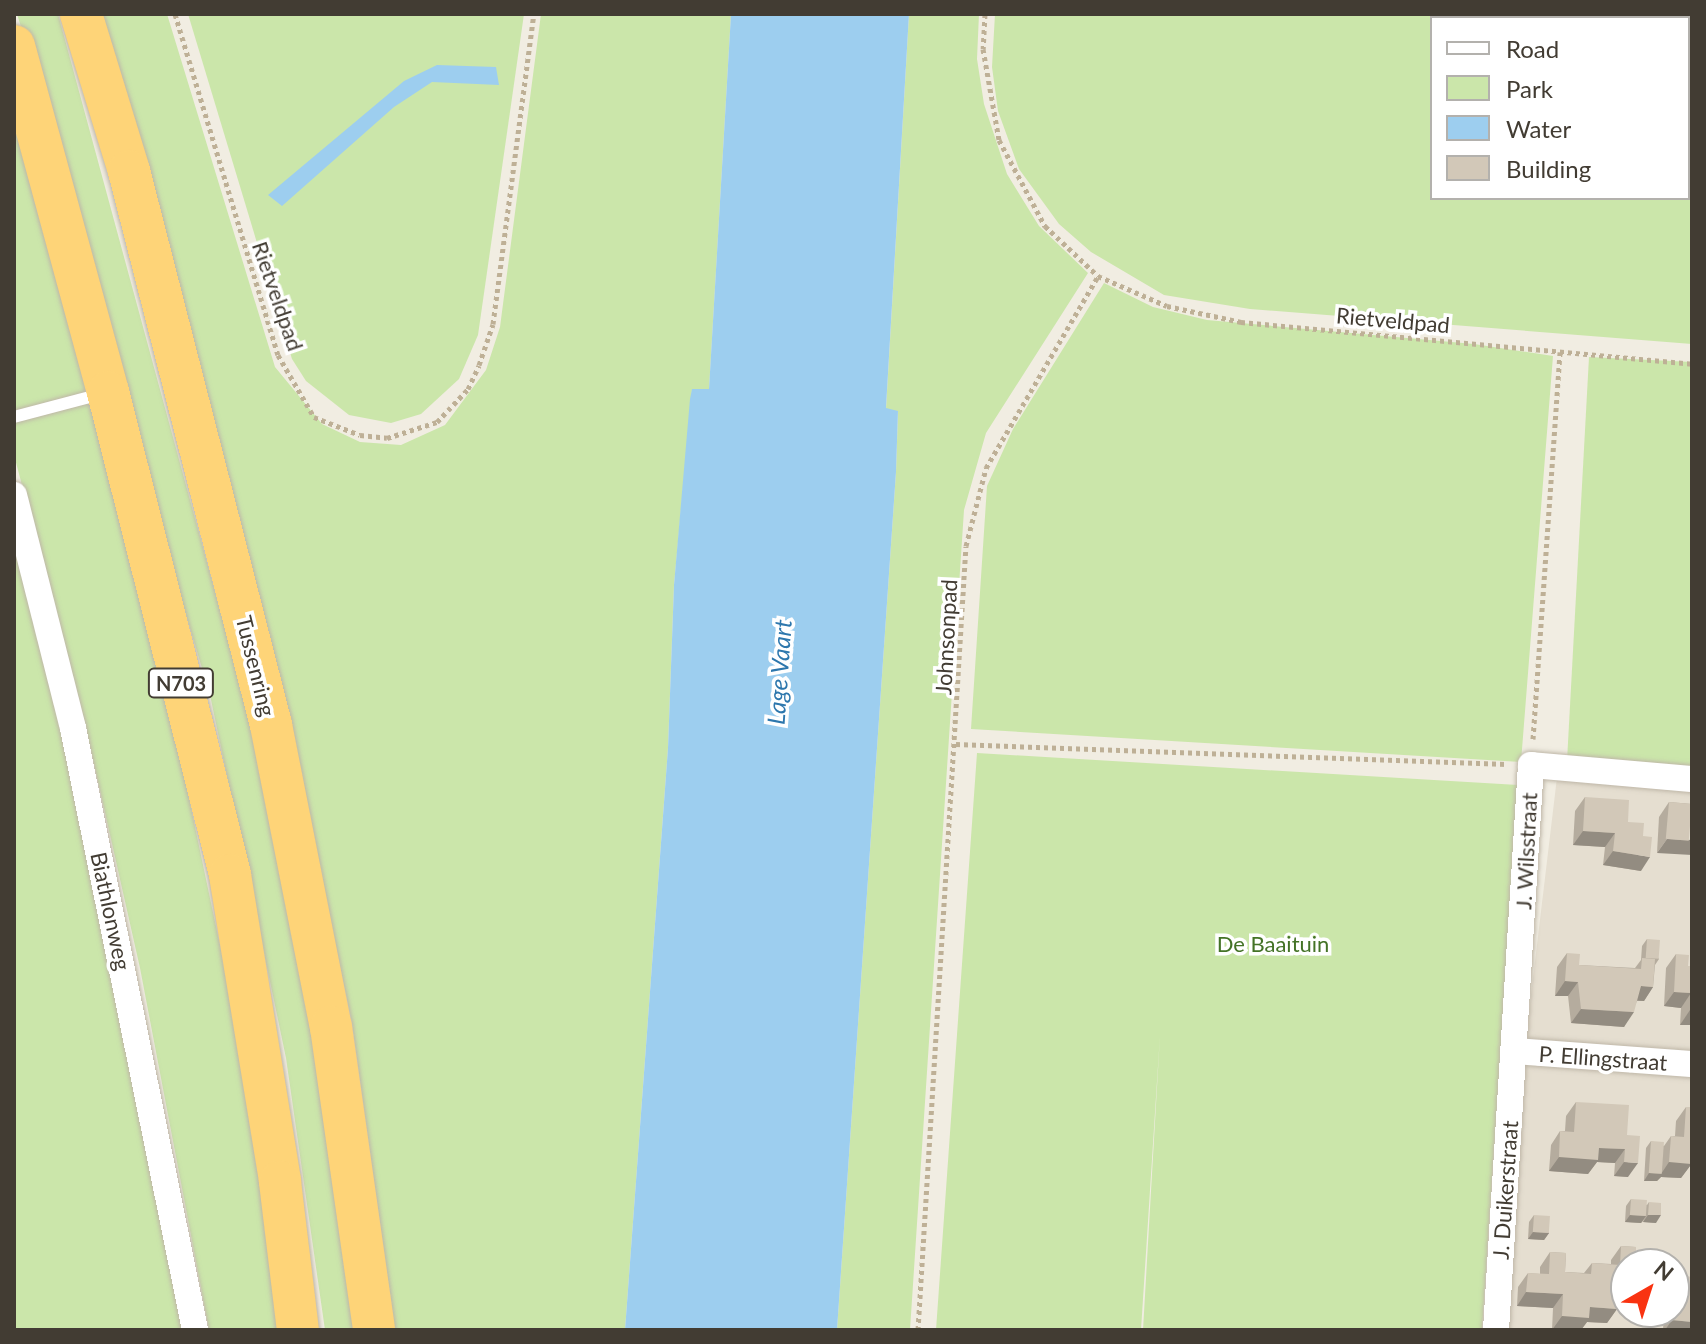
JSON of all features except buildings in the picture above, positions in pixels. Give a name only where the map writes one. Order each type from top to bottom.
[{"type":"highway","name":"Tussenring","points":[[81,14],[133,187],[271,725],[331,1027],[374,1330]]},
{"type":"highway","name":"N703","points":[[14,46],[108,392],[230,875],[280,1182],[298,1330]]},
{"type":"street","name":"Biathlonweg","points":[[14,495],[73,728],[195,1330]]},
{"type":"street","name":"J. Wilsstraat","points":[[1514,1051],[1531,765],[1692,779]]},
{"type":"street","name":"P. Ellingstraat","points":[[1514,1051],[1692,1064]]},
{"type":"street","name":"J. Duikerstraat","points":[[1496,1330],[1514,1051]]},
{"type":"lane","points":[[14,417],[108,392]]},
{"type":"path","name":"Rietveldpad","points":[[175,14],[278,355],[314,417],[387,438],[437,422],[468,389],[479,365],[493,324],[534,14]]},
{"type":"path","points":[[985,14],[987,90],[999,140],[1045,226],[1098,276]]},
{"type":"path","name":"Rietveldpad","points":[[1098,276],[1167,306],[1241,322],[1692,364]]},
{"type":"path","name":"Johnsonpad","points":[[918,1330],[966,546],[986,468],[1098,276]]},
{"type":"path","points":[[956,744],[1531,765],[1560,352]]},
{"type":"shaded area","points":[[1558,769],[1692,777],[1692,1330],[1491,1330]]},
{"type":"green space","points":[[17,14],[58,14],[243,695],[300,946],[362,1330],[325,1330],[286,1058],[210,695],[139,457],[80,218]]},
{"type":"green space","points":[[95,14],[167,14],[275,367],[322,424],[360,442],[401,445],[445,425],[486,370],[500,327],[541,14],[731,14],[709,390],[692,390],[674,585],[668,748],[625,1330],[395,1330],[352,1023],[304,796]]},
{"type":"green space","points":[[188,14],[524,14],[478,335],[459,379],[421,414],[391,423],[349,415],[306,381],[292,359]]},
{"type":"green space","points":[[909,14],[979,14],[977,59],[984,104],[1007,174],[1039,226],[1088,273],[986,433],[964,510],[910,1330],[837,1330],[896,472],[898,412],[886,409]]},
{"type":"green space","points":[[995,14],[1620,14],[1624,16],[1430,16],[1430,200],[1690,198],[1692,344],[1250,309],[1164,295],[1091,252],[1059,224],[1019,169],[998,111],[992,67]]},
{"type":"green space","points":[[14,112],[175,732],[226,974],[275,1253],[280,1330],[209,1330],[140,968],[83,715],[14,455]]},
{"type":"green space","points":[[1104,283],[1153,307],[1207,320],[1474,344],[1553,356],[1521,762],[971,729],[987,486],[1013,429]]},
{"type":"green space","points":[[1589,357],[1692,362],[1692,770],[1567,761]]},
{"type":"green space","points":[[14,532],[62,724],[187,1330],[14,1330]]},
{"type":"green space","name":"De Baaituin","points":[[977,753],[1518,785],[1482,1330],[1143,1330],[1160,1035],[1141,1330],[936,1330]]},
{"type":"water","name":"Lage Vaart","points":[[731,14],[909,14],[886,408],[898,411],[896,472],[837,1330],[625,1330],[668,748],[674,585],[690,399],[692,389],[709,389]]},
{"type":"water","points":[[437,65],[496,67],[499,85],[432,82],[394,107],[282,206],[268,195],[404,81]]}]
